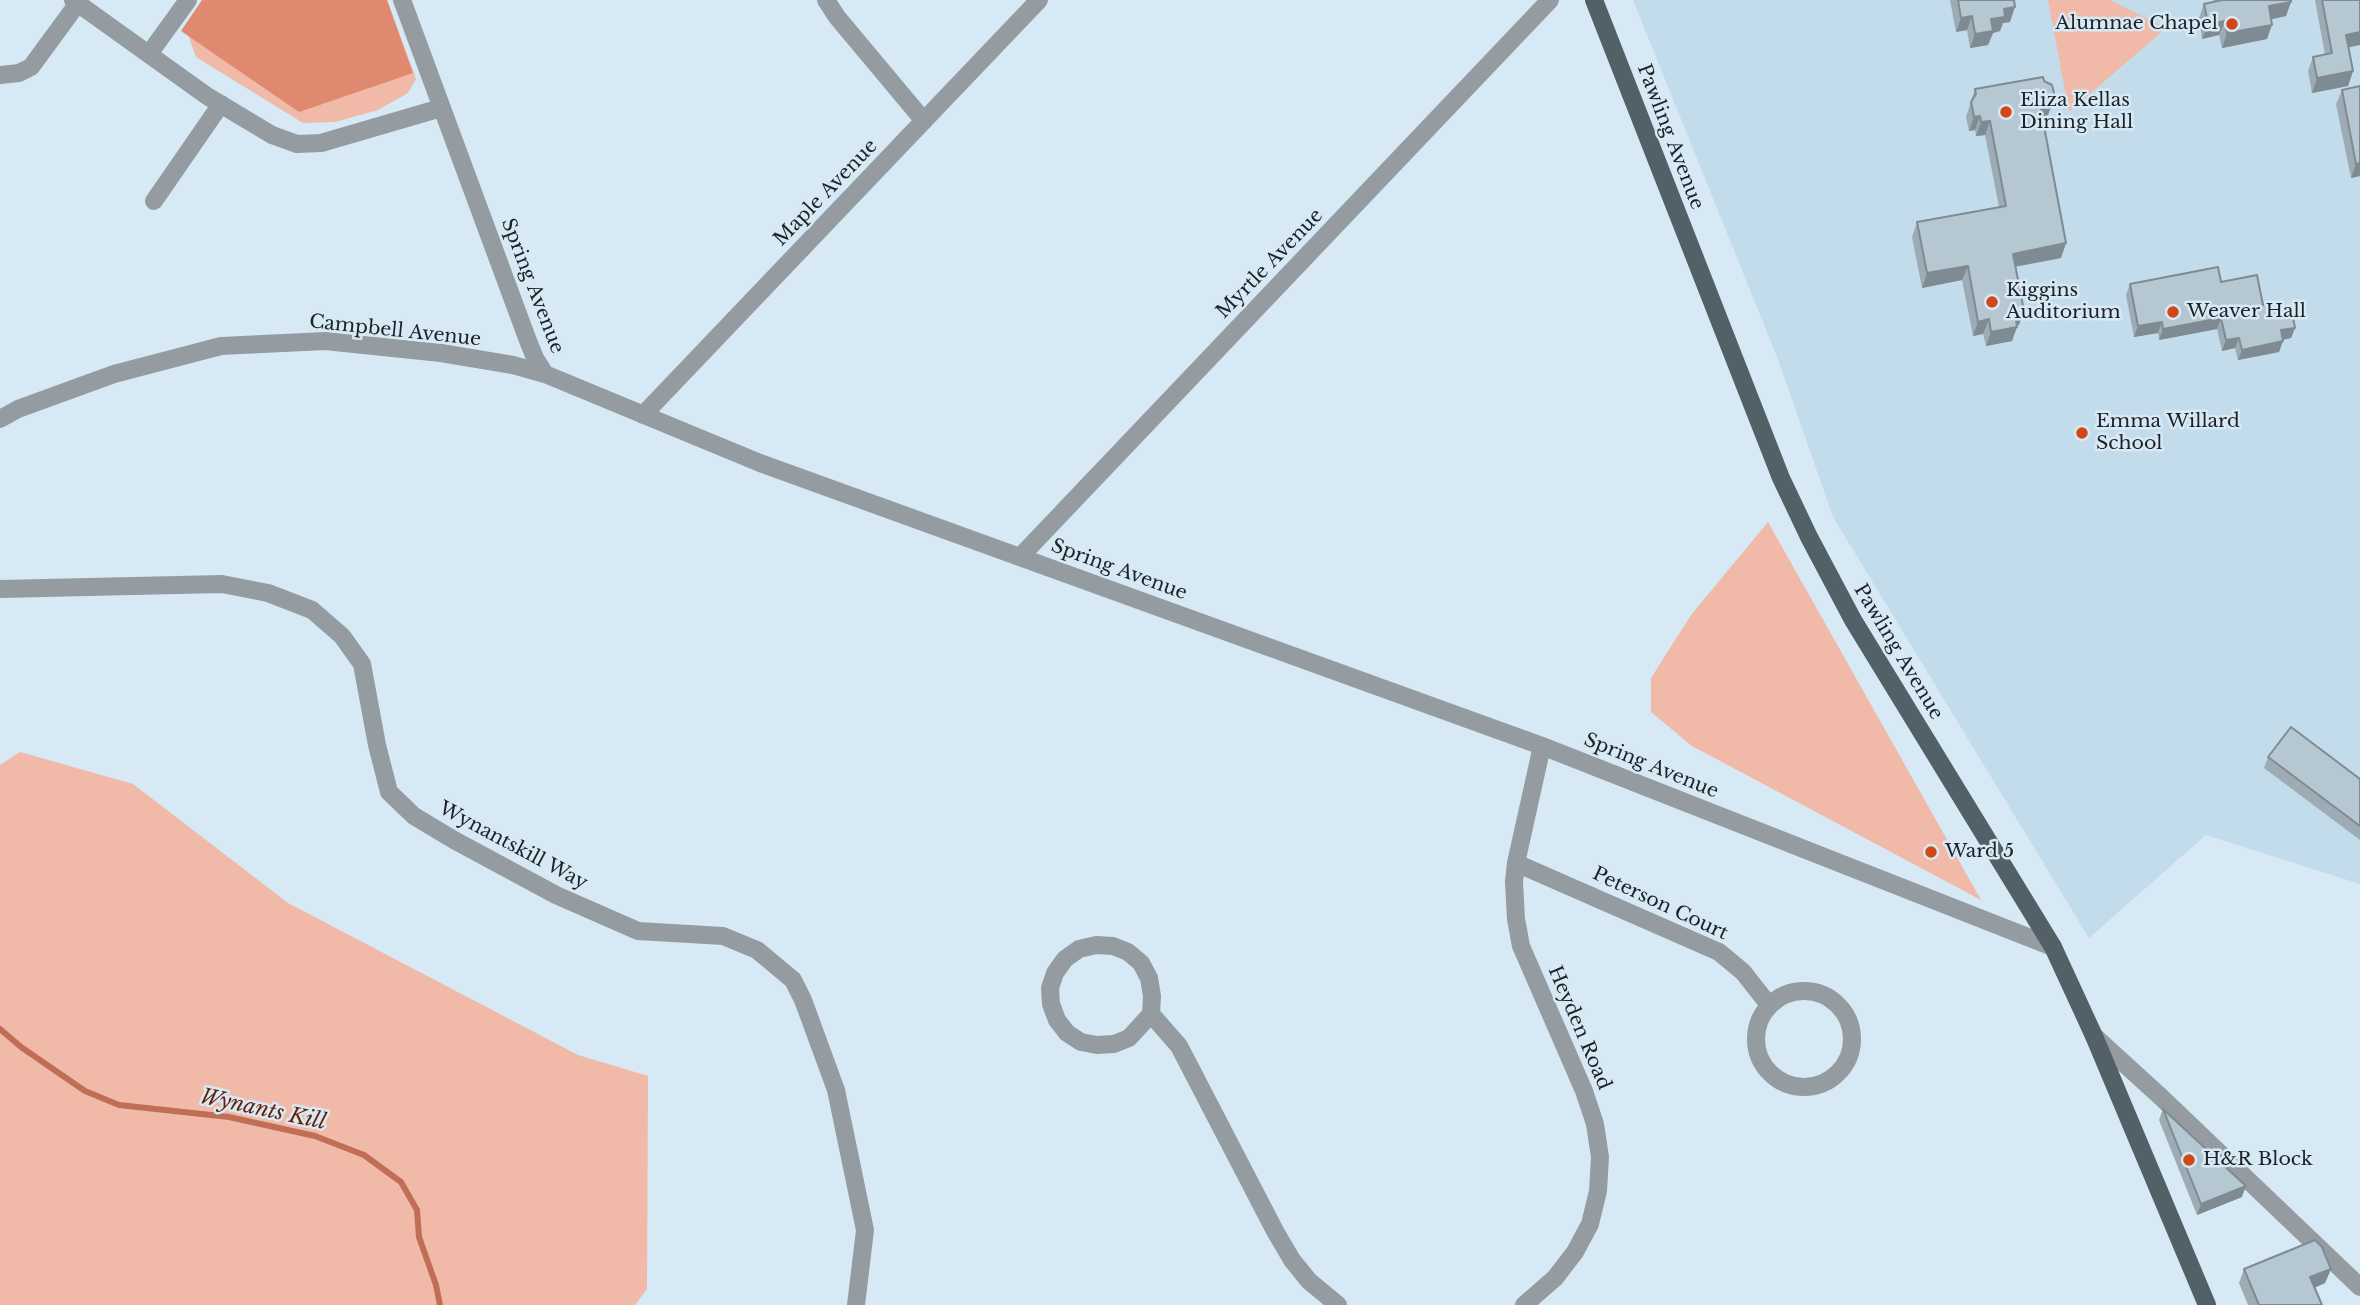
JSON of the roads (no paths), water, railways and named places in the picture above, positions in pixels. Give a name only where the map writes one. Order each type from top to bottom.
[{"type":"main road","name":"Pawling Avenue","points":[[1594,0],[1781,478],[1853,620],[2053,947],[2094,1036],[2207,1305]]},
{"type":"street","points":[[149,54],[188,0]]},
{"type":"street","name":"Spring Avenue","points":[[402,0],[527,338],[545,374],[760,463],[1542,746],[2053,947]]},
{"type":"street","points":[[826,0],[837,17],[924,121]]},
{"type":"street","name":"Maple Avenue","points":[[643,415],[1039,0]]},
{"type":"street","name":"Myrtle Avenue","points":[[1020,557],[1550,0]]},
{"type":"street","points":[[0,75],[19,73],[31,67],[75,2],[221,104],[271,135],[297,144],[321,143],[441,108]]},
{"type":"street","points":[[154,201],[221,104]]},
{"type":"street","name":"Campbell Avenue","points":[[0,419],[18,409],[114,374],[221,346],[325,341],[441,353],[513,365],[545,374]]},
{"type":"street","name":"Wynantskill Way","points":[[0,589],[222,584],[268,593],[312,610],[342,636],[362,664],[377,746],[389,792],[414,816],[556,895],[638,931],[723,936],[757,950],[793,980],[836,1090],[865,1230],[856,1305]]},
{"type":"street","name":"Heyden Road","points":[[1524,1305],[1555,1278],[1575,1252],[1590,1224],[1598,1191],[1600,1157],[1595,1124],[1584,1091],[1521,946],[1516,919],[1516,863],[1542,746]]},
{"type":"street","name":"Peterson Court","points":[[1516,863],[1720,951],[1743,972],[1769,1005]]},
{"type":"street","points":[[1151,1014],[1129,1038],[1114,1044],[1081,1042],[1067,1033],[1057,1020],[1051,1004],[1055,973],[1065,959],[1079,949],[1096,944],[1113,946],[1128,952],[1141,963],[1149,978],[1151,1014],[1179,1046],[1275,1231],[1292,1260],[1309,1281],[1338,1305]]},
{"type":"street","points":[[1799,991],[1816,992],[1831,999],[1843,1010],[1851,1025],[1853,1042],[1849,1058],[1840,1072],[1828,1081],[1813,1086],[1784,1082],[1771,1074],[1762,1062],[1756,1032],[1769,1005],[1783,995],[1799,991]]},
{"type":"street","points":[[2094,1036],[2360,1287]]},
{"type":"waterway","name":"Wynants Kill","points":[[0,1029],[21,1047],[85,1091],[119,1105],[229,1117],[315,1136],[364,1155],[401,1182],[417,1210],[419,1237],[440,1305]]},
{"type":"place","name":"Alumnae Chapel","points":[[2232,24]]},
{"type":"place","name":"Eliza Kellas Dining Hall","points":[[2006,112]]},
{"type":"place","name":"Kiggins Auditorium","points":[[1992,302]]},
{"type":"place","name":"Weaver Hall","points":[[2173,312]]},
{"type":"place","name":"Emma Willard School","points":[[2082,433]]},
{"type":"place","name":"Ward 5","points":[[1931,852]]},
{"type":"place","name":"H&R Block","points":[[2189,1160]]}]
